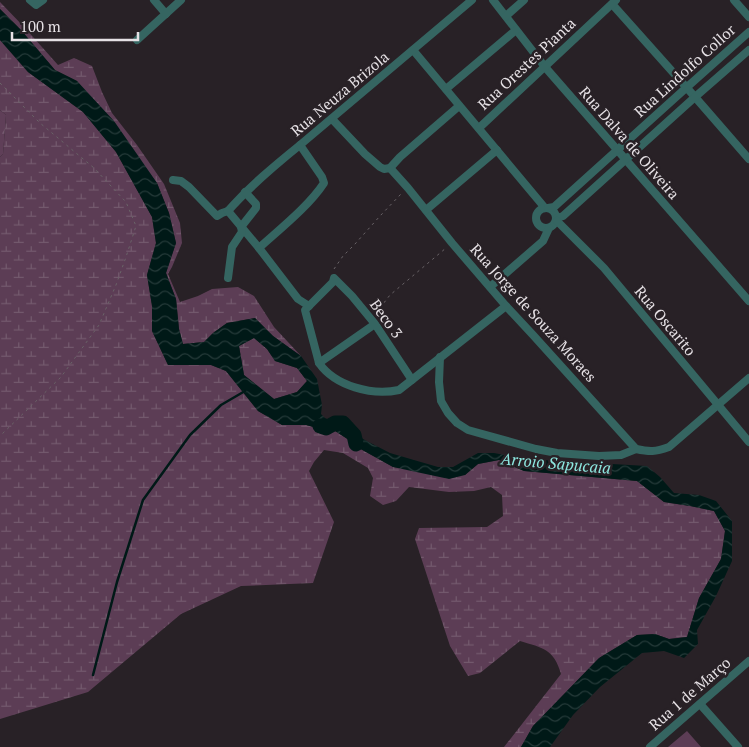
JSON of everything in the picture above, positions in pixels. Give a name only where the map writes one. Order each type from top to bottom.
[{"type":"street","points":[[30,0],[36,5],[43,0]]},
{"type":"street","points":[[154,0],[166,14]]},
{"type":"street","points":[[137,40],[181,0]]},
{"type":"street","name":"Rua Neuza Brizola","points":[[228,212],[245,192],[271,168],[472,0]]},
{"type":"street","name":"Rua Dalva de Oliveira","points":[[493,0],[544,67],[749,301]]},
{"type":"street","points":[[506,16],[524,0]]},
{"type":"street","points":[[734,0],[749,17]]},
{"type":"street","points":[[614,2],[749,159]]},
{"type":"street","name":"Rua Orestes Pianta","points":[[479,128],[614,2]]},
{"type":"street","points":[[446,89],[516,30]]},
{"type":"street","name":"Rua Lindolfo Collor","points":[[546,208],[554,207],[749,32]]},
{"type":"street","points":[[413,50],[546,208],[554,212],[557,220],[543,241],[490,287]]},
{"type":"street","name":"Rua Lindolfo Collor","points":[[557,220],[749,50]]},
{"type":"street","points":[[332,118],[365,154],[384,169],[390,168],[459,106]]},
{"type":"street","points":[[259,248],[324,183],[322,177],[300,145]]},
{"type":"street","points":[[426,210],[497,150]]},
{"type":"street","name":"Rua Jorge de Souza Moraes","points":[[390,168],[506,306],[636,449]]},
{"type":"street","points":[[173,180],[181,181],[189,187],[217,216],[222,212],[228,212],[259,248],[298,299],[308,306]]},
{"type":"street","points":[[228,278],[232,247],[242,232],[241,227],[256,208],[256,204],[245,192]]},
{"type":"street","points":[[546,208],[539,211],[536,221],[543,228],[550,228]]},
{"type":"street","name":"Rua Oscarito","points":[[557,220],[604,268],[749,442]]},
{"type":"street","points":[[334,278],[333,282],[305,310],[319,363],[324,370],[336,378],[358,388],[388,392],[399,390],[506,306]]},
{"type":"street","name":"Beco 3","points":[[334,278],[352,296],[373,322],[412,380]]},
{"type":"street","points":[[319,363],[347,344],[373,322]]},
{"type":"street","points":[[440,357],[439,382],[441,401],[457,423],[468,430],[536,449],[557,453],[599,456],[621,455],[636,449],[649,452],[669,447],[749,378]]},
{"type":"street","name":"Rua 1 de Março","points":[[650,747],[749,661]]},
{"type":"street","points":[[700,704],[738,747]]},
{"type":"path","points":[[0,83],[40,123],[94,168],[120,195],[126,202],[136,226],[116,286],[99,325],[61,377],[0,436]]},
{"type":"path","points":[[334,278],[330,274],[343,256],[408,188]]},
{"type":"path","points":[[373,322],[390,295],[452,243]]},
{"type":"green space","points":[[0,2],[58,65],[74,58],[92,66],[112,113],[164,184],[180,223],[182,243],[168,274],[180,302],[212,289],[238,287],[254,296],[274,327],[301,356],[273,336],[255,318],[227,323],[204,342],[183,344],[179,329],[176,299],[166,273],[176,243],[169,213],[157,183],[77,81],[55,70],[21,30],[0,9]]},
{"type":"green space","points":[[0,40],[28,72],[83,112],[116,152],[152,217],[156,243],[147,275],[152,306],[152,331],[168,365],[211,365],[226,371],[258,411],[282,425],[306,425],[335,431],[357,447],[393,467],[465,475],[478,464],[499,460],[524,471],[637,481],[664,502],[714,511],[725,531],[721,559],[699,598],[687,637],[669,639],[655,634],[637,635],[599,658],[533,726],[521,747],[504,747],[561,674],[558,666],[551,654],[541,648],[520,641],[480,673],[468,676],[450,646],[415,539],[419,528],[487,527],[503,516],[502,495],[491,487],[474,491],[449,492],[409,487],[396,501],[383,505],[370,496],[373,478],[368,468],[343,453],[324,450],[309,471],[334,522],[313,583],[241,586],[181,614],[88,692],[0,719],[0,157],[3,154],[6,115],[0,110]]},
{"type":"green space","points":[[0,110],[6,115],[3,154],[0,157]]},
{"type":"green space","points":[[254,338],[267,349],[275,361],[297,368],[307,381],[297,392],[274,399],[244,375],[239,346]]},
{"type":"green space","points":[[687,731],[701,747],[668,747]]},
{"type":"water","points":[[0,9],[21,30],[55,70],[77,81],[114,121],[157,183],[169,213],[176,243],[166,273],[176,299],[179,329],[183,344],[204,342],[227,323],[255,318],[273,336],[301,356],[317,379],[322,405],[321,414],[325,418],[354,431],[363,439],[390,453],[438,467],[453,467],[478,453],[494,453],[525,459],[647,466],[674,493],[699,495],[716,501],[732,521],[732,561],[716,596],[697,630],[698,644],[684,658],[664,651],[642,653],[600,687],[573,715],[550,747],[521,747],[533,726],[599,658],[637,635],[655,634],[669,639],[687,637],[699,598],[721,559],[725,531],[714,511],[664,502],[637,481],[524,471],[499,460],[478,464],[465,475],[449,479],[393,467],[357,447],[335,431],[306,425],[282,425],[258,411],[226,371],[211,365],[168,365],[152,331],[152,306],[147,275],[156,243],[152,217],[116,152],[83,112],[28,72],[0,40]],"holes":[[[254,338],[267,349],[275,361],[297,368],[307,381],[297,392],[274,399],[244,375],[239,346]]]},
{"type":"waterway","points":[[93,675],[117,582],[143,500],[190,435],[221,405],[245,391]]},
{"type":"waterway","name":"Arroio Sapucaia","points":[[320,426],[326,428],[335,423],[343,423],[354,435],[356,444]]}]
